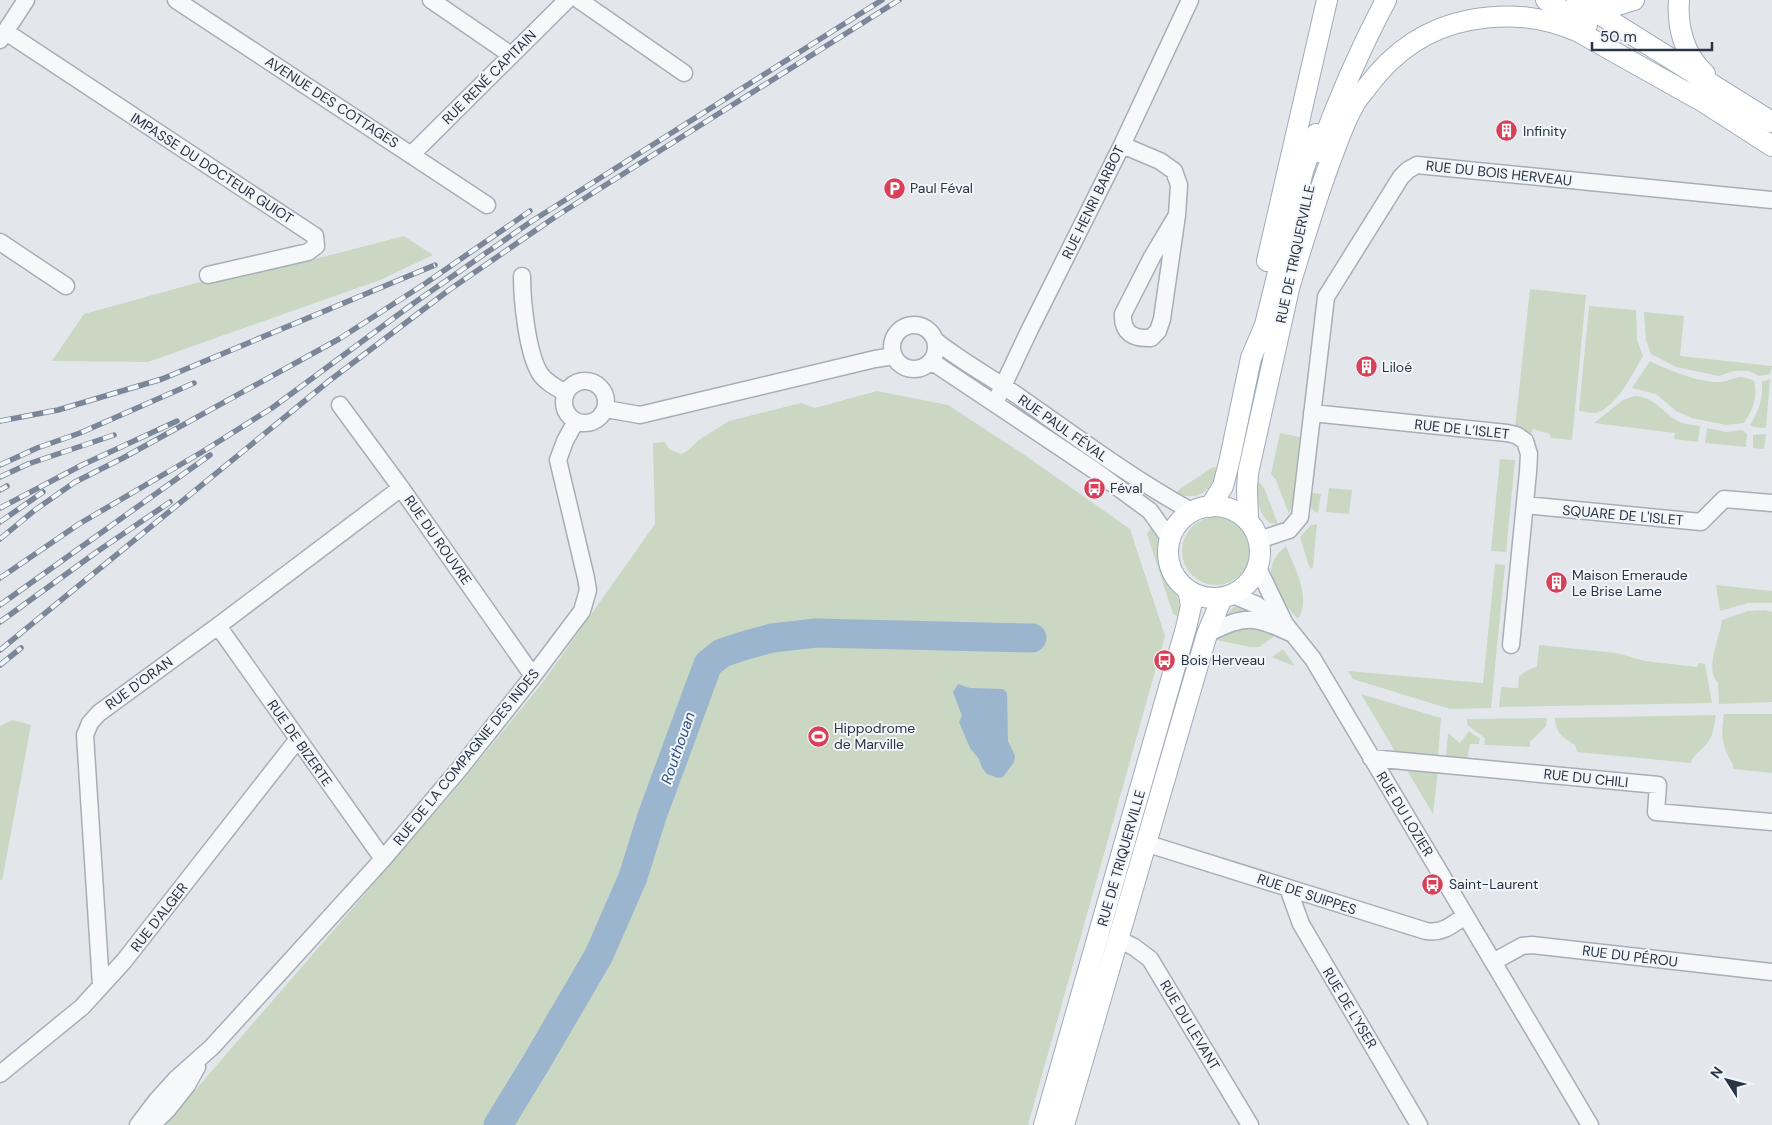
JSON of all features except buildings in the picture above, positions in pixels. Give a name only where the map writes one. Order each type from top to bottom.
[{"type":"main road","points":[[1251,358],[1254,323],[1326,0]]},
{"type":"main road","name":"RUE DE TRIQUERVILLE","points":[[1202,509],[1222,486],[1229,463],[1251,358],[1265,325],[1303,171],[1325,110],[1362,27],[1377,0]]},
{"type":"main road","name":"RUE DE TRIQUERVILLE","points":[[1248,521],[1246,489],[1248,473],[1312,173],[1333,114],[1386,0]]},
{"type":"main road","points":[[1546,0],[1611,40],[1772,146]]},
{"type":"main road","points":[[1578,1],[1611,7],[1634,0]]},
{"type":"main road","points":[[1679,0],[1678,15],[1683,40],[1690,56],[1701,71],[1727,93]]},
{"type":"main road","points":[[1578,1],[1772,122]]},
{"type":"main road","points":[[1289,288],[1324,176],[1354,104],[1376,75],[1402,49],[1431,32],[1462,22],[1494,16],[1532,17],[1563,25],[1577,31],[1698,99]]},
{"type":"main road","points":[[1219,507],[1235,511],[1248,521],[1259,540],[1260,556],[1258,568],[1250,582],[1228,596],[1204,597],[1188,590],[1178,580],[1171,568],[1168,553],[1170,539],[1176,526],[1202,509],[1219,507]]},
{"type":"main road","name":"RUE DE TRIQUERVILLE","points":[[1044,1125],[1186,628],[1191,606],[1188,590]]},
{"type":"main road","name":"RUE DE TRIQUERVILLE","points":[[1064,1125],[1207,634],[1228,596]]},
{"type":"street","points":[[3,36],[26,0]]},
{"type":"street","name":"AVENUE DES COTTAGES","points":[[176,0],[487,205]]},
{"type":"street","points":[[431,0],[511,55]]},
{"type":"street","name":"RUE RENÉ CAPITAIN","points":[[411,155],[567,0]]},
{"type":"street","points":[[579,0],[684,73]]},
{"type":"street","name":"RUE HENRI BARBOT","points":[[995,403],[1122,145],[1190,0]]},
{"type":"street","name":"IMPASSE DU DOCTEUR GUIOT","points":[[3,36],[315,236],[316,246],[308,252],[208,275]]},
{"type":"street","points":[[1122,145],[1160,161],[1174,170],[1180,185],[1177,215],[1162,319],[1158,331],[1151,338],[1141,338],[1128,332],[1123,325],[1123,314],[1152,257],[1177,215]]},
{"type":"street","name":"RUE DU BOIS HERVEAU","points":[[1259,540],[1289,530],[1300,517],[1326,296],[1401,177],[1413,167],[1418,165],[1772,200]]},
{"type":"street","points":[[0,242],[66,286]]},
{"type":"street","points":[[522,276],[524,313],[539,371],[542,377],[566,393]]},
{"type":"street","points":[[915,325],[928,329],[936,341],[936,348],[931,361],[926,366],[919,368],[911,369],[904,367],[894,356],[892,350],[894,338],[902,328],[908,326],[915,325]]},
{"type":"street","name":"RUE PAUL FÉVAL","points":[[936,341],[956,358],[1004,386],[1162,495],[1202,509]]},
{"type":"street","points":[[606,409],[640,415],[894,356]]},
{"type":"street","name":"RUE PAUL FÉVAL","points":[[931,361],[1094,470],[1150,511],[1170,539]]},
{"type":"street","points":[[590,381],[602,388],[606,395],[606,409],[602,416],[591,423],[576,422],[570,417],[564,406],[566,393],[577,382],[590,381]]},
{"type":"street","name":"RUE DU ROUVRE","points":[[340,405],[401,488],[533,676]]},
{"type":"street","name":"RUE DE L’ISLET","points":[[1312,413],[1516,435],[1525,441],[1529,454],[1511,646]]},
{"type":"street","name":"RUE DE LA COMPAGNIE DES INDES","points":[[138,1125],[176,1079],[212,1047],[383,859],[461,767],[582,611],[588,590],[558,460],[564,441],[576,422]]},
{"type":"street","name":"RUE D'ORAN","points":[[101,985],[85,735],[90,723],[99,713],[401,488]]},
{"type":"street","name":"SQUARE DE L'ISLET","points":[[1525,505],[1701,522],[1724,499],[1772,503]]},
{"type":"street","name":"RUE DU LOZIER","points":[[1258,568],[1289,629],[1313,659],[1590,1125]]},
{"type":"street","name":"RUE DU LOZIER","points":[[1228,596],[1257,605],[1289,629]]},
{"type":"street","name":"RUE DU LOZIER","points":[[1207,634],[1231,622],[1246,619],[1289,629]]},
{"type":"street","name":"RUE DE BIZERTE","points":[[218,626],[383,859]]},
{"type":"street","name":"RUE D'ALGER","points":[[0,1074],[82,1007],[124,961],[298,739]]},
{"type":"street","name":"RUE DU CHILI","points":[[1371,758],[1658,785],[1656,812],[1772,822]]},
{"type":"street","name":"RUE DE SUIPPES","points":[[1146,843],[1426,932],[1436,933],[1442,931],[1465,916]]},
{"type":"street","name":"RUE DE L'YSER","points":[[1288,888],[1301,924],[1419,1125]]},
{"type":"street","name":"RUE DU LEVANT","points":[[1118,939],[1134,946],[1150,959],[1250,1125]]},
{"type":"street","name":"RUE DU PÉROU","points":[[1493,962],[1522,946],[1532,945],[1772,972]]},
{"type":"street","name":"RUE DE LA COMPAGNIE DES INDES","points":[[152,1125],[168,1109],[187,1085],[212,1047]]},
{"type":"green space","points":[[404,236],[433,255],[380,280],[148,362],[52,361],[84,314],[207,280],[323,257]]},
{"type":"green space","points":[[1530,289],[1586,295],[1572,440],[1551,438],[1550,434],[1533,429],[1531,433],[1515,427]]},
{"type":"green space","points":[[1589,306],[1636,310],[1637,340],[1643,356],[1619,395],[1606,408],[1594,413],[1579,411]]},
{"type":"green space","points":[[1644,312],[1684,316],[1680,356],[1772,366],[1770,374],[1759,376],[1749,371],[1734,371],[1719,376],[1676,367],[1651,354],[1646,340]]},
{"type":"green space","points":[[1650,361],[1675,372],[1712,382],[1739,377],[1754,381],[1755,398],[1750,413],[1744,423],[1726,425],[1692,418],[1676,411],[1656,394],[1632,388]]},
{"type":"green space","points":[[1770,379],[1766,428],[1753,427],[1750,425],[1760,404],[1762,382]]},
{"type":"green space","name":"Hippodrome de Marville","points":[[877,391],[948,405],[1026,456],[1130,529],[1165,636],[1028,1125],[165,1125],[454,791],[543,682],[655,524],[653,443],[665,442],[669,449],[681,454],[729,421],[801,403],[815,408]]},
{"type":"green space","points":[[1635,396],[1652,401],[1679,422],[1700,426],[1698,442],[1674,439],[1675,433],[1594,423],[1623,400]]},
{"type":"green space","points":[[1707,428],[1726,432],[1742,430],[1747,434],[1746,447],[1705,443]]},
{"type":"green space","points":[[1280,433],[1300,437],[1294,501],[1289,514],[1276,480],[1271,474]]},
{"type":"green space","points":[[1766,434],[1764,449],[1753,448],[1753,435]]},
{"type":"green space","points":[[1500,459],[1515,460],[1506,552],[1491,551]]},
{"type":"green space","points":[[1213,467],[1218,468],[1212,483],[1204,492],[1192,496],[1175,494],[1180,489]]},
{"type":"green space","points":[[1258,481],[1264,488],[1278,524],[1270,523],[1260,510],[1257,492]]},
{"type":"green space","points":[[1329,488],[1352,490],[1349,514],[1326,512]]},
{"type":"green space","points":[[1312,493],[1321,494],[1318,513],[1311,507]]},
{"type":"green space","points":[[1216,517],[1229,520],[1240,527],[1247,538],[1250,551],[1247,564],[1240,575],[1229,582],[1216,585],[1203,582],[1192,575],[1185,564],[1182,551],[1185,538],[1192,527],[1203,520]]},
{"type":"green space","points":[[1317,524],[1313,567],[1311,569],[1300,537],[1311,525]]},
{"type":"green space","points":[[1151,528],[1157,536],[1165,572],[1179,602],[1178,616],[1173,614],[1147,534]]},
{"type":"green space","points":[[1286,546],[1297,573],[1302,592],[1302,610],[1298,619],[1277,591],[1271,575],[1275,558]]},
{"type":"green space","points":[[1495,564],[1505,565],[1491,708],[1450,709],[1353,679],[1348,671],[1483,683]]},
{"type":"green space","points":[[1716,585],[1772,591],[1772,603],[1748,603],[1720,611]]},
{"type":"green space","points":[[1238,606],[1258,613],[1225,618],[1233,607]]},
{"type":"green space","points":[[1765,610],[1772,612],[1772,702],[1719,704],[1718,683],[1712,669],[1722,620],[1748,611]]},
{"type":"green space","points":[[1242,627],[1265,629],[1276,635],[1259,647],[1216,640],[1222,635]]},
{"type":"green space","points":[[1539,645],[1616,653],[1645,661],[1697,667],[1699,663],[1705,664],[1712,703],[1499,707],[1501,687],[1518,688],[1519,676],[1537,667]]},
{"type":"green space","points":[[1283,649],[1294,665],[1294,666],[1272,657]]},
{"type":"green space","points":[[1361,694],[1441,718],[1438,757],[1396,753]]},
{"type":"green space","points":[[1724,714],[1772,714],[1772,773],[1733,769],[1723,740]]},
{"type":"green space","points":[[1716,715],[1710,739],[1691,763],[1577,752],[1575,745],[1558,731],[1555,718]]},
{"type":"green space","points":[[1547,718],[1546,726],[1530,742],[1530,747],[1484,745],[1485,738],[1467,725],[1467,719]]},
{"type":"green space","points":[[13,720],[31,725],[2,881],[0,879],[0,726]]},
{"type":"green space","points":[[1469,731],[1480,739],[1479,744],[1470,744],[1467,759],[1446,757],[1448,733],[1460,743]]},
{"type":"green space","points":[[1405,767],[1438,770],[1433,814]]},
{"type":"water","points":[[958,684],[970,688],[1003,689],[1007,693],[1008,741],[1015,756],[1014,762],[1003,777],[998,778],[987,774],[982,768],[979,759],[970,748],[959,722],[962,716],[953,692]]},
{"type":"waterway","name":"Routhouan","points":[[498,1125],[599,955],[633,877],[652,816],[708,664],[722,653],[743,646],[772,638],[816,633],[1032,638]]},
{"type":"railway","points":[[0,578],[79,524],[202,452],[272,408],[414,303],[532,221],[882,0]]},
{"type":"railway","points":[[0,650],[329,381],[449,290],[558,215],[899,0]]},
{"type":"railway","points":[[0,539],[35,510],[75,482],[123,458],[339,339],[426,283],[530,211]]},
{"type":"railway","points":[[0,421],[58,410],[162,379],[435,265]]},
{"type":"railway","points":[[0,465],[37,448],[80,433],[194,383]]},
{"type":"railway","points":[[0,508],[82,465],[177,421]]},
{"type":"railway","points":[[0,477],[28,464],[114,435]]},
{"type":"railway","points":[[0,605],[210,455]]},
{"type":"railway","points":[[0,490],[7,486]]},
{"type":"railway","points":[[0,522],[43,492]]},
{"type":"railway","points":[[0,622],[170,502]]},
{"type":"railway","points":[[0,665],[21,648]]},
{"type":"place","name":"Infinity","points":[[1507,131]]},
{"type":"place","name":"Paul Féval","points":[[894,188]]},
{"type":"place","name":"Liloé","points":[[1366,367]]},
{"type":"place","name":"Féval","points":[[1094,488]]},
{"type":"place","name":"Maison Emeraude Le Brise Lame","points":[[1556,583]]},
{"type":"place","name":"Bois Herveau","points":[[1165,660]]},
{"type":"place","name":"Hippodrome de Marville","points":[[818,736]]},
{"type":"place","name":"Saint-Laurent","points":[[1433,884]]}]
